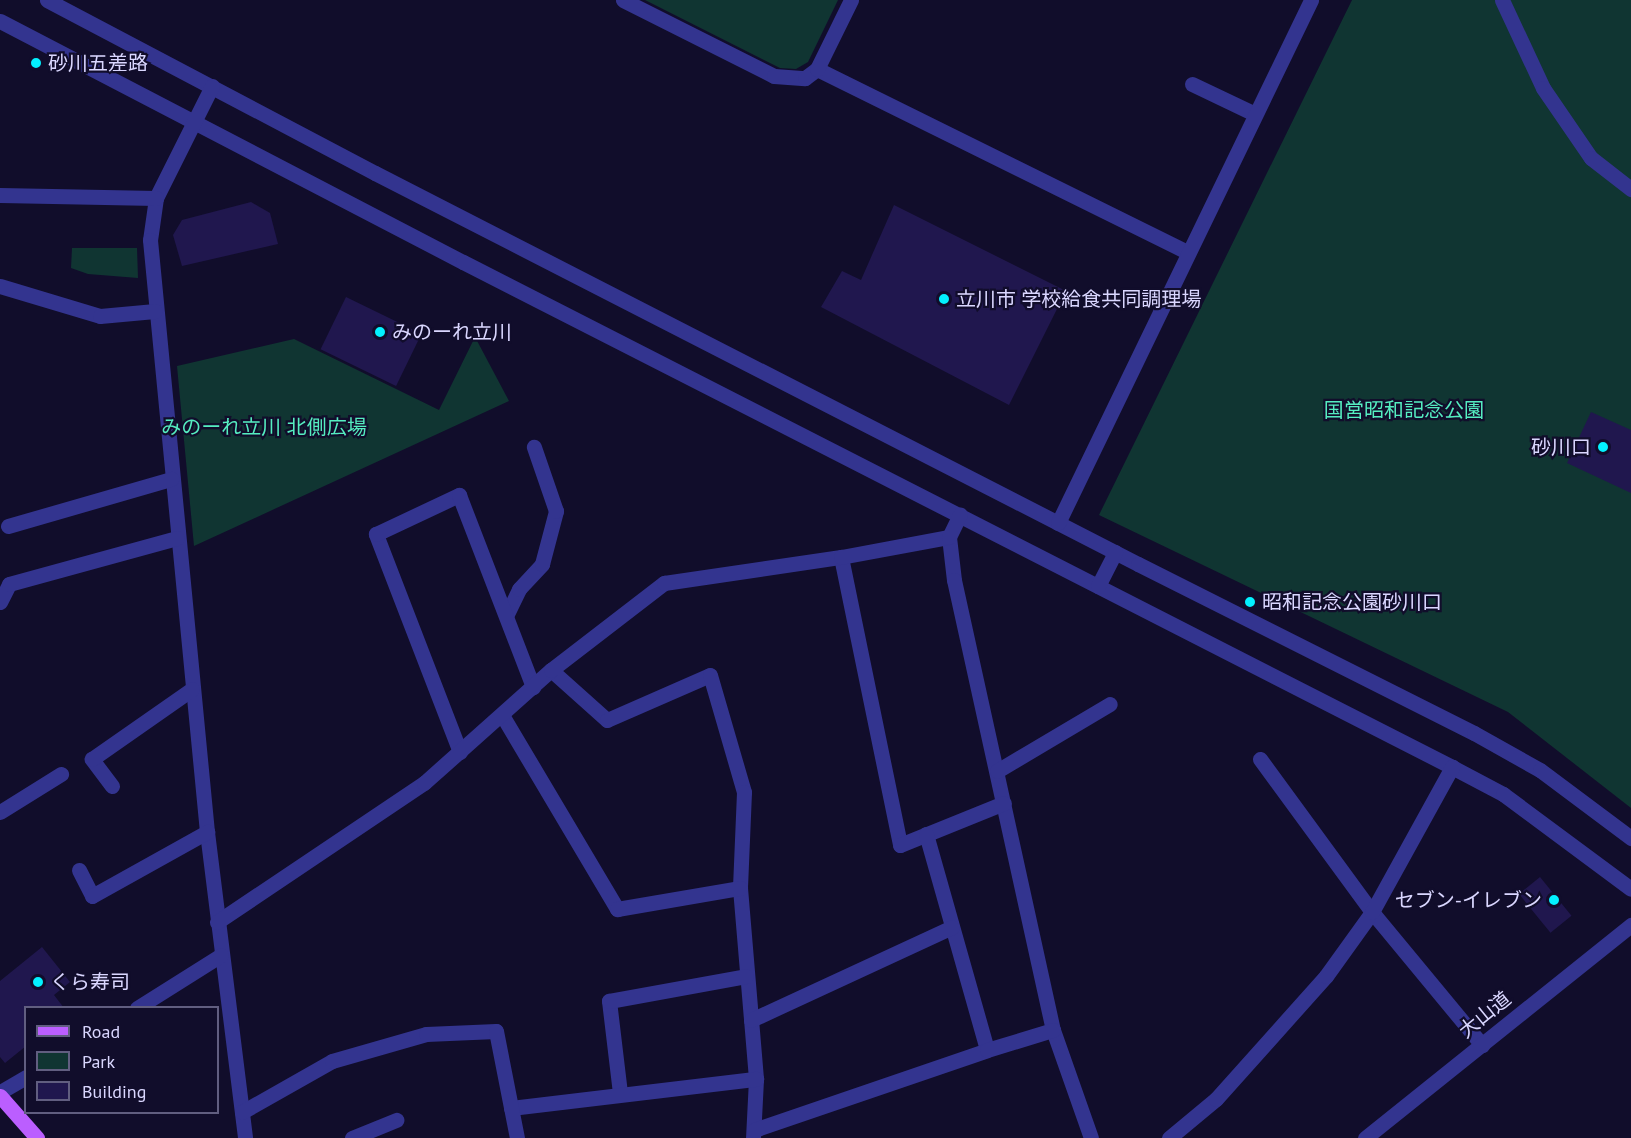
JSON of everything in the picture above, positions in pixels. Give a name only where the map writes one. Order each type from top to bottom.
[{"type":"main road","points":[[0,1094],[37,1138]]},
{"type":"street","points":[[47,0],[375,173],[1474,733],[1540,770],[1631,838]]},
{"type":"street","points":[[623,0],[774,76],[805,78],[817,69],[851,0]]},
{"type":"street","points":[[1058,523],[1311,0]]},
{"type":"street","points":[[1502,0],[1543,88],[1591,158],[1631,189]]},
{"type":"street","points":[[0,21],[193,123],[1503,794],[1631,889]]},
{"type":"street","points":[[817,69],[1188,252]]},
{"type":"street","points":[[1192,84],[1255,114]]},
{"type":"street","points":[[212,86],[156,198],[150,240],[171,479],[207,832],[245,1138]]},
{"type":"street","points":[[0,195],[156,198]]},
{"type":"street","points":[[0,286],[99,315],[155,310]]},
{"type":"street","points":[[507,614],[519,589],[542,564],[556,511],[534,447]]},
{"type":"street","points":[[8,526],[171,479]]},
{"type":"street","points":[[460,752],[376,534],[459,495],[507,614],[533,687]]},
{"type":"street","points":[[960,514],[949,537],[954,580],[1053,1030],[1091,1138]]},
{"type":"street","points":[[217,922],[424,783],[551,670],[664,583],[841,557],[949,537]]},
{"type":"street","points":[[0,602],[9,584],[177,538]]},
{"type":"street","points":[[1098,586],[1115,552]]},
{"type":"street","points":[[841,557],[900,845],[1004,802]]},
{"type":"street","points":[[551,670],[607,720],[710,675],[744,792],[740,888],[756,1078],[754,1134],[987,1050],[1053,1030]]},
{"type":"street","points":[[112,786],[93,759],[192,689]]},
{"type":"street","points":[[997,771],[1110,704]]},
{"type":"street","points":[[502,715],[616,909],[740,888]]},
{"type":"street","points":[[1260,759],[1372,912],[1482,1045]]},
{"type":"street","points":[[1169,1138],[1216,1099],[1326,976],[1372,912],[1452,767]]},
{"type":"street","points":[[0,812],[61,774]]},
{"type":"street","points":[[79,870],[92,896],[207,832]]},
{"type":"street","points":[[926,834],[987,1050]]},
{"type":"street","name":"大山道","points":[[1365,1138],[1631,925]]},
{"type":"street","points":[[751,1020],[952,927]]},
{"type":"street","points":[[139,1006],[221,955]]},
{"type":"street","points":[[621,1093],[609,1001],[746,976]]},
{"type":"street","points":[[242,1112],[332,1061],[426,1034],[496,1031],[517,1138]]},
{"type":"street","points":[[0,1094],[24,1078]]},
{"type":"street","points":[[511,1108],[756,1078]]},
{"type":"street","points":[[352,1138],[396,1120]]},
{"type":"green space","points":[[645,0],[838,0],[808,62],[796,69],[780,68]]},
{"type":"green space","name":"国営昭和記念公園","points":[[1352,0],[1631,0],[1631,808],[1508,712],[1099,515]]},
{"type":"green space","points":[[72,248],[137,248],[138,278],[88,274],[71,268]]},
{"type":"green space","name":"みのーれ立川 北側広場","points":[[475,337],[509,401],[194,546],[177,366],[294,339],[439,410]]},
{"type":"building","points":[[251,202],[270,213],[278,244],[182,266],[173,235],[182,220]]},
{"type":"building","name":"立川市 学校給食共同調理場","points":[[894,205],[1066,291],[1009,405],[821,307],[842,271],[861,280]]},
{"type":"building","points":[[346,297],[421,334],[396,386],[321,349]]},
{"type":"building","name":"砂川口","points":[[1591,412],[1631,430],[1631,493],[1567,463]]},
{"type":"building","points":[[1540,877],[1571,916],[1550,933],[1519,894]]},
{"type":"building","points":[[42,947],[70,982],[54,995],[62,1006],[24,1006],[24,1048],[5,1063],[0,1057],[0,981]]},
{"type":"place","name":"砂川五差路","points":[[36,63]]},
{"type":"place","name":"立川市 学校給食共同調理場","points":[[944,299]]},
{"type":"place","name":"みのーれ立川","points":[[380,332]]},
{"type":"place","name":"砂川口","points":[[1603,447]]},
{"type":"place","name":"昭和記念公園砂川口","points":[[1250,602]]},
{"type":"place","name":"セブン-イレブン","points":[[1554,900]]},
{"type":"place","name":"くら寿司","points":[[38,982]]}]
